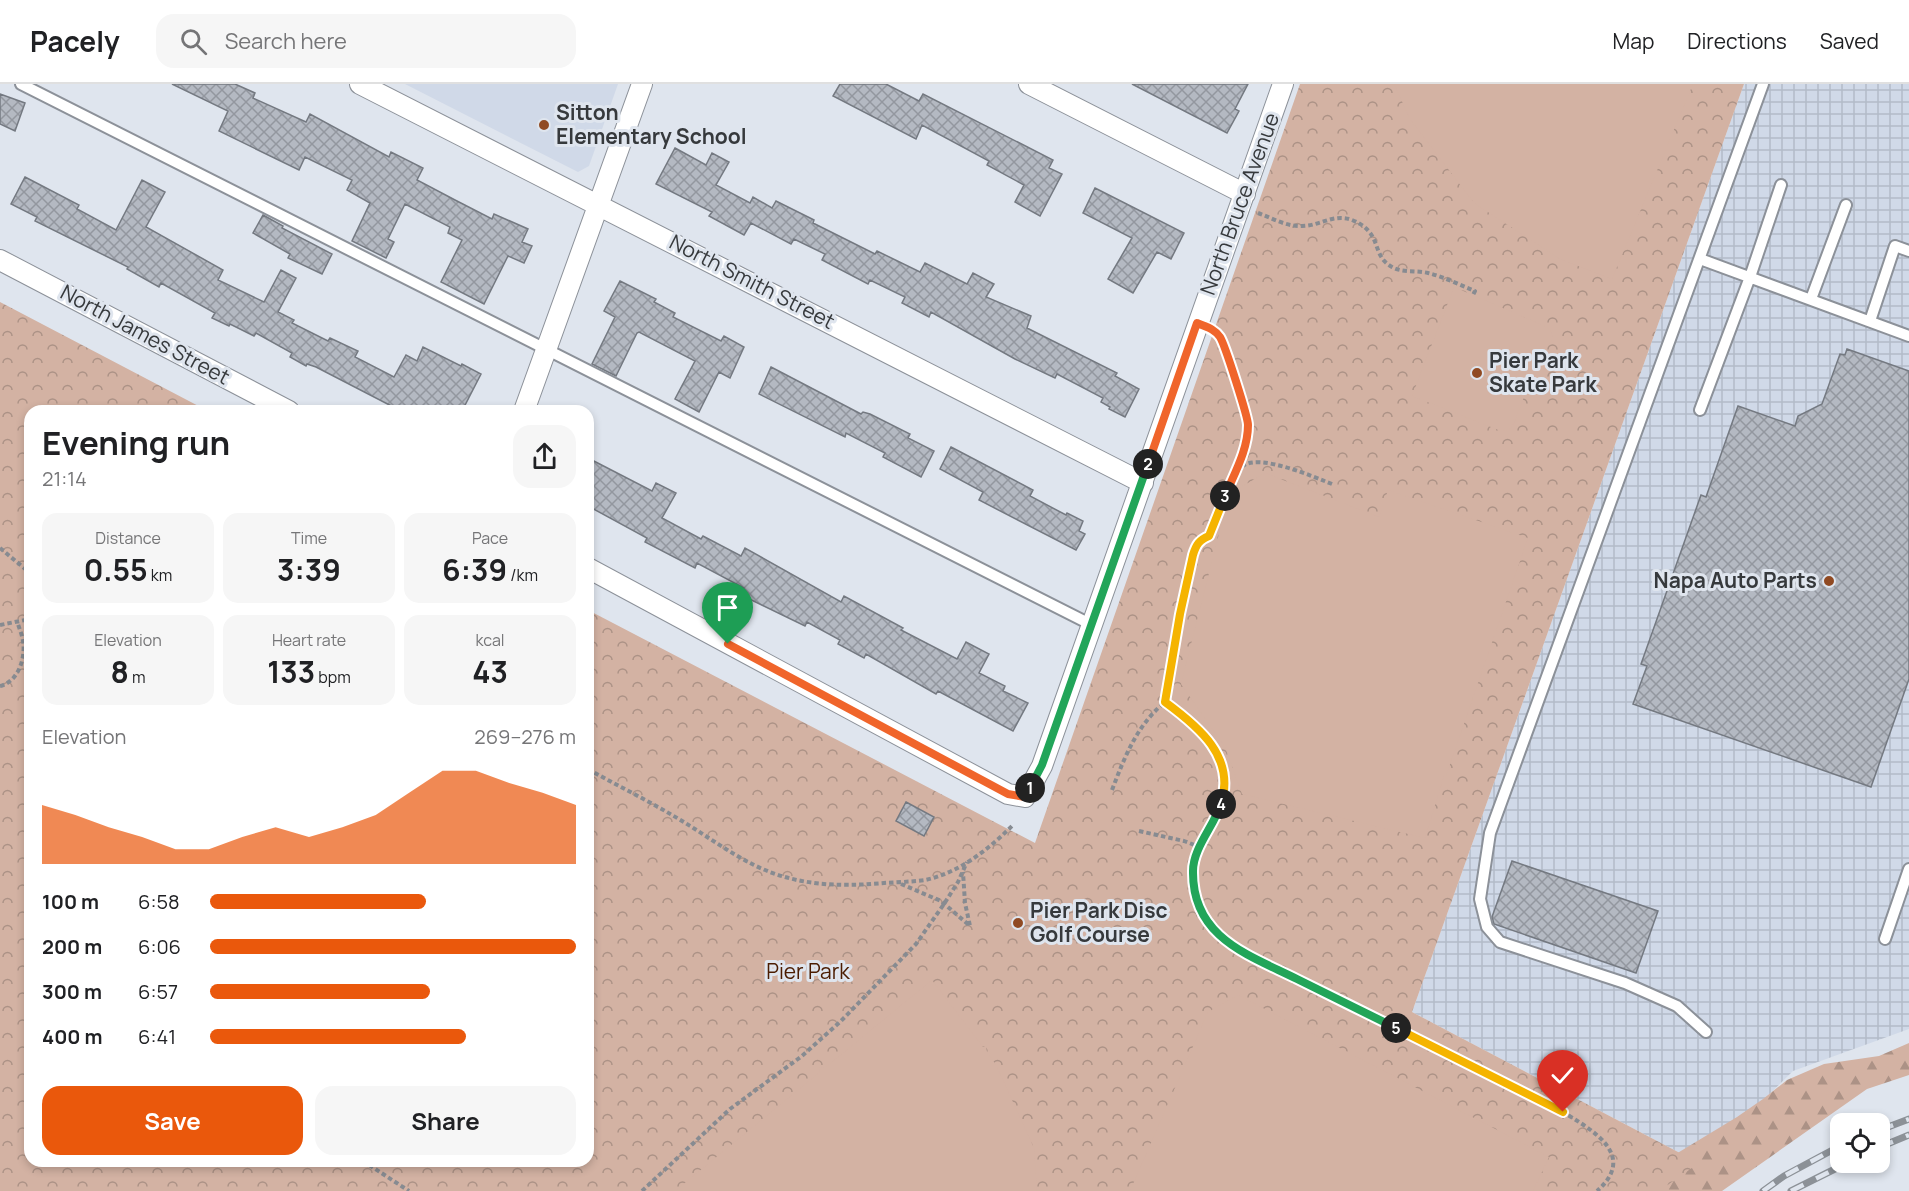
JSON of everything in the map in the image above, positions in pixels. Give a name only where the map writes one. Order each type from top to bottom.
[{"type":"street","name":"North Smith Street","points":[[360,84],[600,204],[1143,483]]},
{"type":"street","points":[[526,405],[642,84]]},
{"type":"street","points":[[1029,84],[1242,200]]},
{"type":"street","name":"North Bruce Avenue","points":[[594,571],[1008,794],[1025,797],[1042,765],[1283,84]]},
{"type":"street","name":"North James Street","points":[[0,260],[278,405]]},
{"type":"lane","points":[[21,84],[1092,625]]},
{"type":"lane","points":[[1706,1032],[1677,1006],[1625,983],[1500,942],[1487,927],[1480,899],[1490,833],[1763,84]]},
{"type":"lane","points":[[1700,410],[1750,277],[1781,185]]},
{"type":"lane","points":[[1811,300],[1846,205]]},
{"type":"lane","points":[[1870,321],[1895,246],[1909,251]]},
{"type":"lane","points":[[1700,259],[1909,336]]},
{"type":"lane","points":[[1885,939],[1909,868]]},
{"type":"path","points":[[1242,200],[1295,226],[1305,227],[1331,219],[1349,219],[1370,230],[1380,256],[1392,267],[1399,270],[1430,273],[1475,291],[1473,295]]},
{"type":"path","points":[[1112,790],[1132,743],[1143,724],[1165,702],[1180,614],[1196,546],[1202,539],[1209,536],[1242,455],[1248,424],[1227,351],[1220,337],[1214,330],[1197,323]]},
{"type":"path","points":[[1232,479],[1245,464],[1255,461],[1287,467],[1332,484]]},
{"type":"path","points":[[0,548],[24,568]]},
{"type":"path","points":[[0,625],[24,620]]},
{"type":"path","points":[[0,686],[9,683],[14,677],[24,655],[23,640],[17,621]]},
{"type":"path","points":[[1165,702],[1190,720],[1211,743],[1218,754],[1223,773],[1225,792],[1216,818],[1193,865],[1197,897],[1206,920],[1228,944],[1242,953],[1317,988],[1563,1112],[1588,1127],[1611,1149],[1613,1161],[1611,1174],[1598,1191]]},
{"type":"path","points":[[594,772],[673,815],[754,865],[796,881],[833,886],[915,881],[937,876],[968,861],[991,845],[1013,825]]},
{"type":"path","points":[[1139,831],[1200,847]]},
{"type":"path","points":[[642,1191],[730,1109],[825,1038],[916,944],[944,904],[968,861]]},
{"type":"path","points":[[898,882],[944,904],[970,926],[965,903],[963,872]]},
{"type":"path","points":[[372,1167],[409,1191]]},
{"type":"shaded area","name":"Sitton Elementary School","points":[[405,84],[618,84],[589,166],[578,172]]},
{"type":"shaded area","points":[[1744,84],[1909,84],[1909,1029],[1793,1071],[1699,1163],[1412,1012]]},
{"type":"green space","name":"Pier Park","points":[[1300,84],[1744,84],[1412,1012],[1699,1163],[1659,1191],[0,1191],[0,302],[197,405],[24,405],[24,1167],[594,1167],[594,613],[1035,843]]},
{"type":"green space","points":[[1394,84],[1693,84],[1612,279],[1560,259],[1474,203],[1410,119]]},
{"type":"green space","name":"Pier Park Skate Park","points":[[1454,287],[1547,327],[1552,334],[1550,342],[1542,350],[1514,423],[1507,430],[1501,431],[1412,396]]},
{"type":"green space","points":[[1265,473],[1379,517],[1388,490],[1528,538],[1446,776],[1444,776],[1425,838],[1242,794],[1225,747],[1181,684],[1229,494]]},
{"type":"green space","points":[[932,980],[983,1047],[986,1047],[996,1065],[1034,1148],[1037,1191],[675,1191],[820,1072],[819,1068],[826,1067]]},
{"type":"green space","points":[[1238,995],[1549,1157],[1533,1191],[1130,1191],[1208,1012]]},
{"type":"green space","points":[[1909,1043],[1909,1075],[1867,1089],[1722,1191],[1630,1191],[1661,1163],[1737,1117],[1787,1080],[1824,1064],[1879,1056]]},
{"type":"building","points":[[172,84],[235,84],[255,93],[253,98],[306,122],[310,114],[389,157],[391,152],[423,168],[417,180],[492,219],[494,214],[528,229],[522,242],[532,246],[524,263],[508,256],[484,304],[441,282],[462,240],[448,233],[450,227],[405,204],[388,239],[394,242],[386,258],[352,241],[370,203],[347,190],[352,180],[305,157],[299,170],[219,131],[228,111]]},
{"type":"building","points":[[840,84],[886,84],[919,101],[923,94],[1053,160],[1049,168],[1062,174],[1040,216],[1015,202],[1024,185],[987,165],[989,161],[922,125],[916,139],[833,96]]},
{"type":"building","points":[[1132,84],[1248,84],[1235,109],[1239,111],[1227,133]]},
{"type":"building","points":[[0,94],[25,103],[15,131],[0,124]]},
{"type":"building","points":[[675,148],[706,165],[712,153],[729,162],[716,185],[750,203],[753,197],[772,208],[776,201],[814,220],[813,223],[875,254],[877,251],[920,272],[925,263],[967,284],[973,273],[994,284],[986,297],[1031,316],[1027,328],[1117,373],[1115,376],[1139,389],[1125,417],[1109,409],[1110,407],[1101,402],[1103,398],[1057,374],[1055,378],[1015,359],[931,312],[929,317],[902,303],[905,297],[870,280],[868,284],[822,260],[825,254],[794,239],[791,244],[751,223],[744,235],[709,216],[712,212],[656,184]]},
{"type":"building","points":[[25,177],[79,205],[77,209],[116,230],[142,180],[165,192],[146,227],[223,270],[218,280],[264,302],[281,270],[296,278],[278,312],[294,320],[292,323],[328,341],[330,338],[358,351],[355,357],[394,377],[406,355],[417,361],[423,347],[481,374],[465,405],[389,405],[316,367],[307,364],[306,366],[290,357],[292,353],[256,333],[254,336],[212,318],[215,313],[161,283],[159,287],[127,269],[128,267],[35,221],[37,217],[11,204]]},
{"type":"building","points":[[1095,188],[1184,233],[1171,259],[1157,252],[1133,293],[1108,279],[1132,238],[1083,213]]},
{"type":"building","points":[[263,215],[283,226],[282,228],[332,254],[322,274],[288,258],[290,254],[253,233]]},
{"type":"building","points":[[620,281],[656,299],[654,302],[675,313],[673,317],[721,341],[724,336],[744,347],[730,378],[719,372],[699,412],[675,399],[695,361],[639,332],[616,376],[592,364],[615,317],[604,311]]},
{"type":"building","points":[[1847,349],[1909,371],[1909,679],[1871,787],[1633,704],[1647,666],[1641,664],[1701,495],[1706,497],[1738,406],[1795,426],[1798,416],[1822,404],[1840,354],[1845,355]]},
{"type":"building","points":[[771,367],[861,414],[863,412],[870,414],[910,434],[908,438],[934,451],[921,477],[883,457],[885,453],[846,433],[845,437],[759,394]]},
{"type":"building","points":[[951,447],[1033,490],[1030,496],[1066,515],[1067,513],[1083,521],[1079,531],[1085,534],[1076,550],[979,500],[983,492],[940,469]]},
{"type":"building","points":[[594,461],[652,491],[656,483],[676,493],[662,518],[701,539],[703,536],[741,556],[745,548],[841,602],[844,596],[903,628],[901,630],[957,659],[966,642],[989,654],[979,673],[1005,686],[1003,691],[1028,703],[1013,731],[938,691],[936,694],[866,654],[864,658],[838,644],[840,640],[807,622],[805,626],[741,595],[744,588],[697,563],[695,568],[645,542],[647,538],[594,509]]},
{"type":"building","points":[[906,802],[934,817],[924,836],[896,821]]},
{"type":"building","points":[[1512,861],[1658,911],[1636,973],[1494,924],[1492,917]]},
{"type":"railway","points":[[1890,1126],[1909,1119]]},
{"type":"railway","points":[[1890,1143],[1909,1135]]},
{"type":"railway","points":[[1763,1191],[1784,1176],[1830,1151]]},
{"type":"railway","points":[[1791,1191],[1830,1172]]},
{"type":"place","name":"Sitton Elementary School","points":[[544,125]]},
{"type":"place","name":"Pier Park Skate Park","points":[[1477,373]]},
{"type":"place","name":"Napa Auto Parts","points":[[1829,581]]},
{"type":"place","name":"Pier Park Disc Golf Course","points":[[1018,923]]},
{"type":"route","points":[[728,644],[1008,794],[1025,797],[1042,765],[1143,483],[1197,323],[1214,330],[1227,351],[1248,424],[1242,455],[1209,536],[1202,539],[1196,546],[1193,555],[1165,702],[1190,720],[1211,743],[1218,754],[1223,773],[1225,792],[1216,818],[1193,865],[1199,905],[1206,920],[1216,933],[1242,953],[1563,1112]]}]
